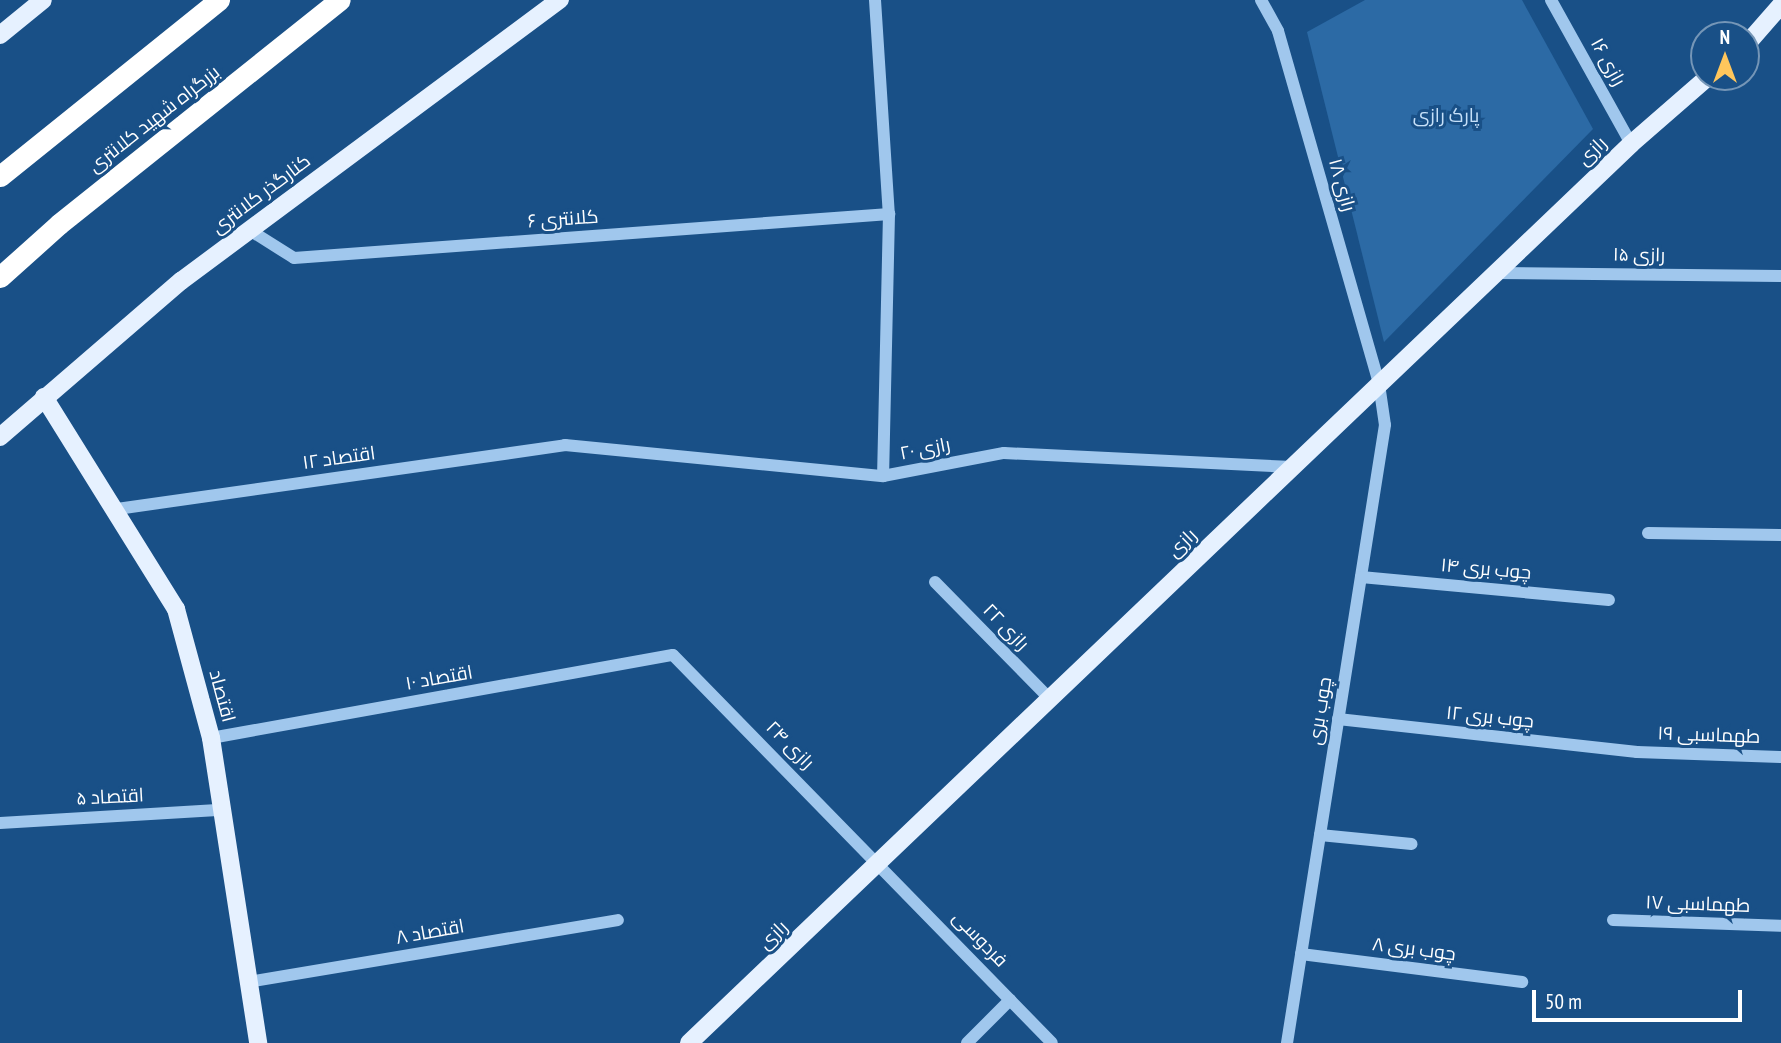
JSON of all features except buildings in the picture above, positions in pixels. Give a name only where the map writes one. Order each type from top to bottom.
[{"type":"highway","points":[[4,170],[219,0]]},
{"type":"highway","name":"بزرگراه شهید کلانتری","points":[[0,277],[70,215],[340,0]]},
{"type":"main road","points":[[0,35],[43,0]]},
{"type":"main road","name":"کنارگذر کلانتری","points":[[0,438],[44,397],[248,229],[560,0]]},
{"type":"main road","points":[[1760,29],[1781,5]]},
{"type":"main road","points":[[1760,32],[1781,12]]},
{"type":"main road","name":"رازی","points":[[689,1043],[1631,144],[1692,91]]},
{"type":"main road","name":"اقتصاد","points":[[44,397],[117,509],[176,609],[211,738],[258,1043]]},
{"type":"street","points":[[875,0],[889,214],[883,477]]},
{"type":"street","name":"رازی ۱۸","points":[[1261,0],[1278,31],[1379,384]]},
{"type":"street","name":"رازی ۱۶","points":[[1551,0],[1631,144]]},
{"type":"street","name":"کلانتری ۶","points":[[248,229],[294,258],[889,214]]},
{"type":"street","name":"۱۵ رازی","points":[[1496,273],[1781,276]]},
{"type":"street","name":"چوب بری","points":[[1287,1043],[1385,425],[1379,384]]},
{"type":"street","name":"رازی ۲۰","points":[[565,445],[883,477],[1004,453],[1292,467]]},
{"type":"street","name":"۱۲ اقتصاد","points":[[117,509],[565,445]]},
{"type":"street","points":[[1648,533],[1781,536]]},
{"type":"street","name":"۱۴ چوب بری","points":[[1361,577],[1609,600]]},
{"type":"street","name":"رازی ۲۲","points":[[935,582],[1049,699]]},
{"type":"street","name":"۱۰ اقتصاد","points":[[211,738],[673,656]]},
{"type":"street","name":"رازی ۲۴","points":[[673,656],[879,862]]},
{"type":"street","name":"۱۲ چوب بری","points":[[1338,719],[1637,752]]},
{"type":"street","name":"۱۹ طهماسبی","points":[[1637,752],[1781,757]]},
{"type":"street","name":"۵ اقتصاد","points":[[0,823],[222,810]]},
{"type":"street","points":[[1320,835],[1412,844]]},
{"type":"street","name":"فردوسی","points":[[879,862],[1052,1043]]},
{"type":"street","name":"۸ اقتصاد","points":[[248,982],[618,920]]},
{"type":"street","name":"۱۷ طهماسبی","points":[[1613,920],[1781,926]]},
{"type":"street","name":"۸ چوب بری","points":[[1301,954],[1522,982]]},
{"type":"street","points":[[967,1043],[1010,999]]},
{"type":"green space","name":"پارک رازی","points":[[1365,0],[1522,0],[1593,129],[1384,342],[1307,32]]}]
